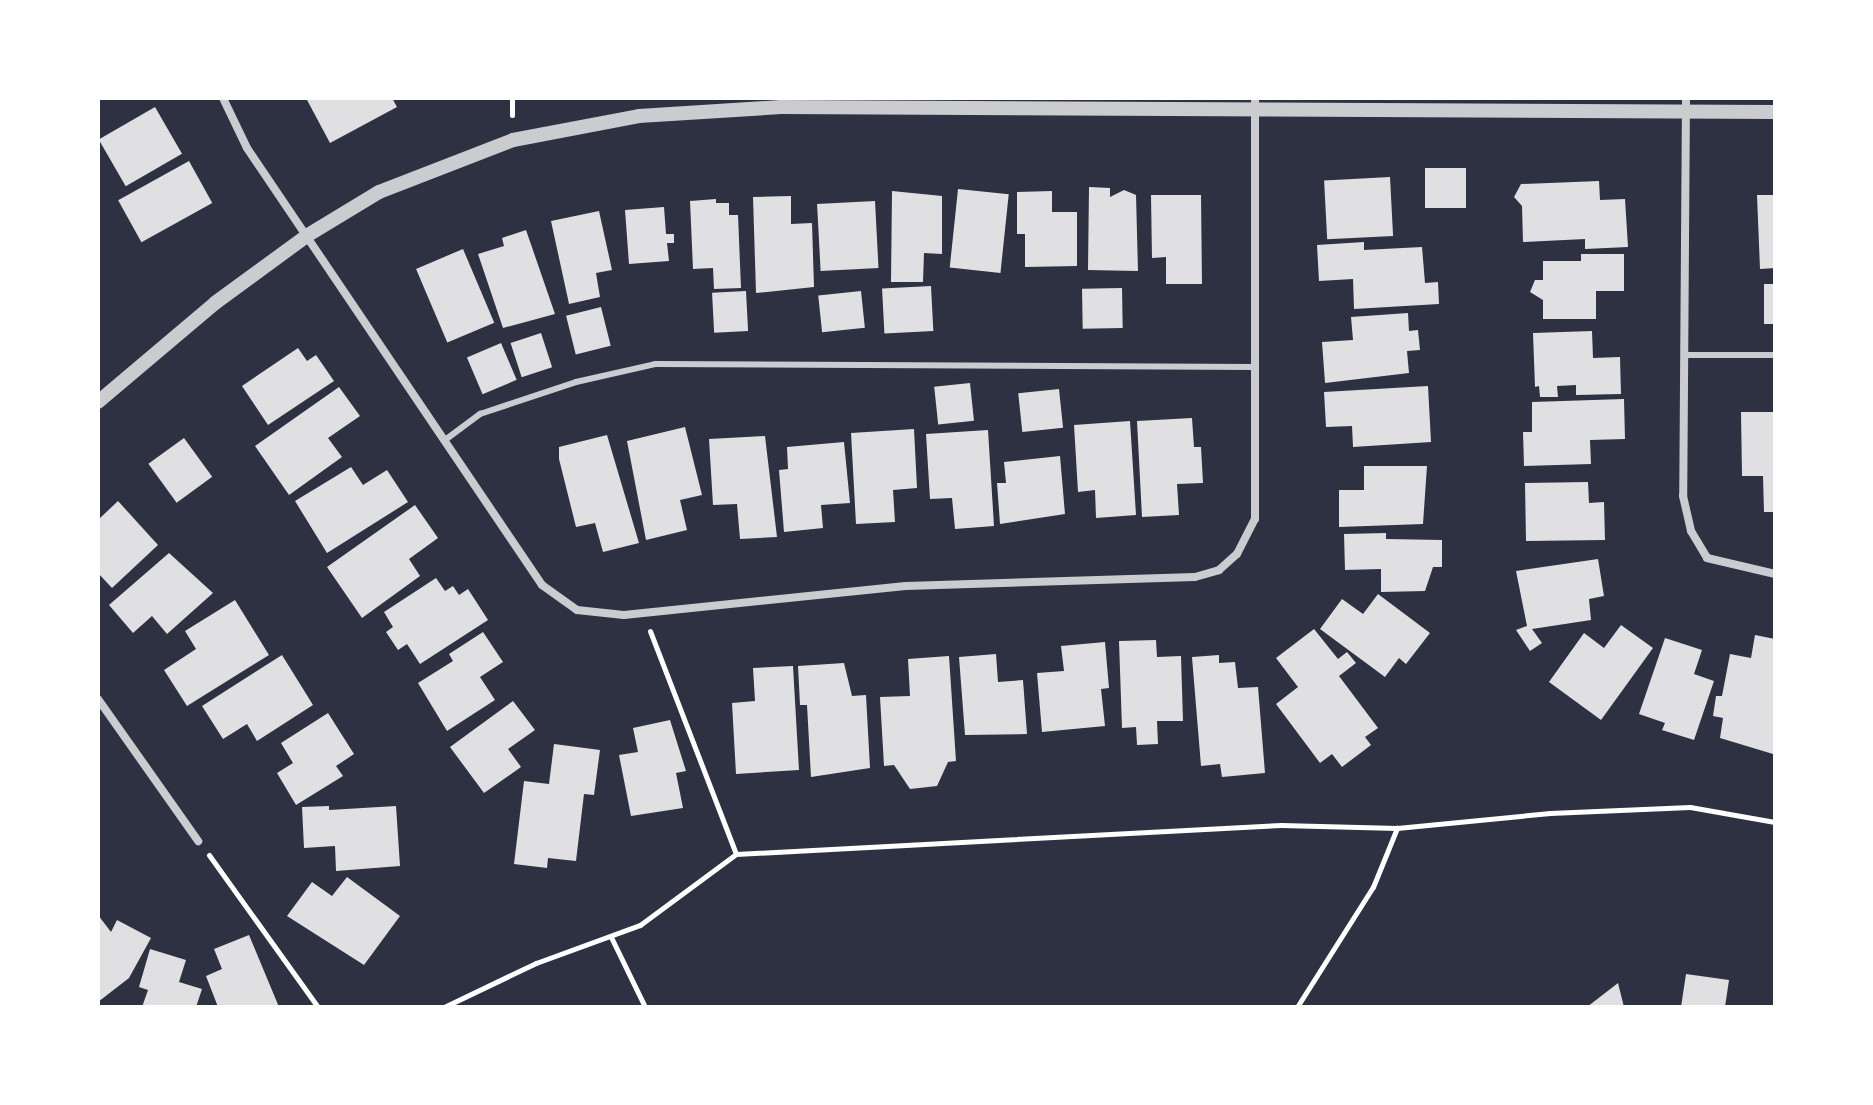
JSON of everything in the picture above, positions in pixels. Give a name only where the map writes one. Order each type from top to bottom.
[{"type":"street","points":[[223,98],[247,148],[542,585],[560,601],[602,615],[643,614],[906,586],[1195,577],[1219,570],[1237,554],[1255,519],[1255,104]]},
{"type":"street","points":[[98,402],[130,370],[308,235],[379,192],[513,140],[639,116],[781,102],[1686,105],[1775,112]]},
{"type":"street","points":[[1686,105],[1683,496],[1691,531],[1707,558],[1775,574]]},
{"type":"street","points":[[98,699],[198,841]]},
{"type":"lane","points":[[1684,355],[1775,355]]},
{"type":"lane","points":[[445,440],[480,414],[576,382],[655,364],[1255,367]]},
{"type":"path","points":[[643,614],[736,854]]},
{"type":"path","points":[[444,1007],[536,963],[640,925],[736,854],[1281,825],[1397,828],[1550,813],[1690,807],[1775,822]]},
{"type":"path","points":[[1297,1007],[1373,887],[1397,828]]},
{"type":"path","points":[[198,841],[318,1007]]},
{"type":"path","points":[[611,937],[645,1007]]},
{"type":"building","points":[[306,98],[392,98],[397,107],[330,143]]},
{"type":"building","points":[[155,107],[182,154],[126,186],[99,140]]},
{"type":"building","points":[[189,161],[212,203],[141,242],[118,200]]},
{"type":"building","points":[[1425,168],[1466,168],[1466,208],[1425,208]]},
{"type":"building","points":[[1390,177],[1393,236],[1327,239],[1324,180]]},
{"type":"building","points":[[1599,181],[1600,200],[1625,199],[1628,247],[1585,249],[1585,239],[1523,242],[1522,206],[1514,197],[1521,184]]},
{"type":"building","points":[[1089,187],[1110,188],[1110,197],[1124,190],[1136,195],[1138,271],[1088,270]]},
{"type":"building","points":[[958,189],[1009,194],[1000,273],[950,268]]},
{"type":"building","points":[[892,191],[942,196],[942,254],[924,253],[923,282],[891,282]]},
{"type":"building","points":[[1052,191],[1052,212],[1077,212],[1077,266],[1025,267],[1025,234],[1017,234],[1017,192]]},
{"type":"building","points":[[1151,195],[1201,195],[1202,284],[1166,284],[1166,257],[1152,258]]},
{"type":"building","points":[[1757,195],[1775,195],[1775,268],[1760,269]]},
{"type":"building","points":[[791,196],[791,224],[812,223],[814,287],[756,293],[753,197]]},
{"type":"building","points":[[716,199],[716,203],[729,203],[729,215],[738,215],[741,288],[714,289],[713,268],[693,269],[690,201]]},
{"type":"building","points":[[875,201],[879,268],[821,271],[817,204]]},
{"type":"building","points":[[664,207],[666,234],[674,234],[674,243],[667,243],[669,261],[629,264],[625,210]]},
{"type":"building","points":[[599,211],[612,270],[596,273],[600,297],[569,304],[551,221]]},
{"type":"building","points":[[526,230],[555,314],[503,328],[478,254],[504,246],[502,238]]},
{"type":"building","points":[[1364,242],[1364,250],[1422,247],[1425,283],[1438,282],[1439,304],[1354,309],[1353,279],[1319,281],[1317,245]]},
{"type":"building","points":[[463,249],[494,323],[447,343],[416,269]]},
{"type":"building","points":[[1581,254],[1624,254],[1624,291],[1596,291],[1596,319],[1543,319],[1543,300],[1530,292],[1535,280],[1543,280],[1543,261],[1581,261]]},
{"type":"building","points":[[1764,284],[1775,284],[1775,324],[1764,324]]},
{"type":"building","points":[[931,286],[933,331],[884,334],[882,289]]},
{"type":"building","points":[[1122,288],[1123,328],[1083,329],[1082,289]]},
{"type":"building","points":[[746,291],[748,331],[714,333],[712,293]]},
{"type":"building","points":[[861,291],[865,328],[822,332],[818,295]]},
{"type":"building","points":[[601,307],[611,346],[576,355],[566,316]]},
{"type":"building","points":[[1408,313],[1409,331],[1418,330],[1420,350],[1407,351],[1409,373],[1325,383],[1322,342],[1353,340],[1351,317]]},
{"type":"building","points":[[1592,331],[1593,358],[1620,357],[1621,394],[1576,395],[1576,385],[1557,386],[1558,397],[1540,397],[1539,386],[1535,387],[1533,333]]},
{"type":"building","points":[[541,333],[552,367],[522,377],[511,343]]},
{"type":"building","points":[[501,343],[517,380],[483,394],[467,357]]},
{"type":"building","points":[[298,348],[307,361],[316,355],[334,381],[268,425],[242,386]]},
{"type":"building","points":[[970,383],[974,421],[938,425],[934,387]]},
{"type":"building","points":[[1428,386],[1431,442],[1353,447],[1352,426],[1326,427],[1324,392]]},
{"type":"building","points":[[339,387],[360,416],[328,438],[342,457],[289,495],[255,446]]},
{"type":"building","points":[[1059,389],[1063,428],[1022,432],[1018,393]]},
{"type":"building","points":[[1624,399],[1625,439],[1590,440],[1591,464],[1524,466],[1523,432],[1532,432],[1532,402]]},
{"type":"building","points":[[1741,412],[1774,412],[1775,512],[1764,512],[1763,476],[1742,476]]},
{"type":"building","points":[[1192,418],[1194,447],[1201,447],[1203,483],[1177,484],[1179,515],[1142,517],[1137,421]]},
{"type":"building","points":[[1130,421],[1136,515],[1096,518],[1095,490],[1078,492],[1074,425]]},
{"type":"building","points":[[685,427],[702,495],[680,500],[687,530],[646,540],[627,441]]},
{"type":"building","points":[[914,429],[917,488],[893,490],[895,522],[856,524],[851,433]]},
{"type":"building","points":[[988,430],[994,526],[955,529],[952,498],[930,499],[926,434]]},
{"type":"building","points":[[607,435],[639,543],[603,552],[595,523],[576,527],[559,459],[559,447]]},
{"type":"building","points":[[765,436],[777,537],[740,539],[737,504],[713,505],[709,439]]},
{"type":"building","points":[[184,438],[212,477],[177,503],[148,464]]},
{"type":"building","points":[[844,442],[850,503],[821,505],[823,528],[784,532],[779,470],[788,469],[787,447]]},
{"type":"building","points":[[1060,456],[1065,514],[1000,524],[997,483],[1006,483],[1004,462]]},
{"type":"building","points":[[1364,466],[1427,466],[1423,524],[1339,527],[1339,490],[1364,490]]},
{"type":"building","points":[[351,467],[363,485],[387,470],[408,502],[327,553],[295,501]]},
{"type":"building","points":[[1588,482],[1589,503],[1604,502],[1605,540],[1526,541],[1525,483]]},
{"type":"building","points":[[118,501],[158,545],[112,588],[98,573],[98,520]]},
{"type":"building","points":[[415,505],[438,538],[409,559],[420,576],[362,618],[327,567]]},
{"type":"building","points":[[1386,533],[1386,539],[1442,540],[1442,567],[1433,567],[1425,591],[1381,592],[1381,569],[1345,570],[1344,534]]},
{"type":"building","points":[[169,553],[213,593],[167,634],[152,616],[133,633],[109,605]]},
{"type":"building","points":[[1598,559],[1604,596],[1589,599],[1591,620],[1532,629],[1542,643],[1530,651],[1516,630],[1527,626],[1516,571]]},
{"type":"building","points":[[436,578],[445,591],[453,586],[459,595],[468,589],[488,620],[420,664],[407,644],[398,650],[386,632],[393,627],[384,612]]},
{"type":"building","points":[[1378,594],[1430,633],[1406,664],[1399,658],[1385,677],[1320,629],[1342,599],[1363,614]]},
{"type":"building","points":[[235,600],[269,655],[187,706],[164,670],[196,649],[185,631]]},
{"type":"building","points":[[1621,625],[1653,648],[1601,720],[1549,682],[1584,633],[1604,648]]},
{"type":"building","points":[[1314,629],[1338,659],[1347,652],[1356,663],[1339,676],[1378,728],[1365,737],[1371,745],[1342,767],[1332,754],[1320,763],[1276,704],[1298,687],[1276,658]]},
{"type":"building","points":[[483,632],[503,662],[480,677],[495,700],[447,731],[418,683],[453,661],[449,654]]},
{"type":"building","points":[[1755,635],[1775,639],[1773,754],[1720,738],[1723,718],[1713,716],[1716,696],[1722,696],[1730,654],[1751,658]]},
{"type":"building","points":[[1665,638],[1702,650],[1694,674],[1714,681],[1694,740],[1662,730],[1665,723],[1639,714]]},
{"type":"building","points":[[1156,640],[1157,657],[1181,656],[1183,721],[1157,721],[1158,744],[1137,745],[1136,727],[1122,728],[1119,641]]},
{"type":"building","points":[[1105,642],[1109,688],[1101,689],[1105,726],[1042,732],[1037,673],[1064,671],[1061,646]]},
{"type":"building","points":[[996,654],[998,682],[1023,680],[1027,734],[965,735],[959,657]]},
{"type":"building","points":[[282,655],[313,705],[257,741],[247,724],[223,739],[202,706]]},
{"type":"building","points":[[1219,655],[1219,663],[1235,662],[1238,688],[1258,687],[1265,773],[1222,777],[1220,764],[1201,766],[1192,657]]},
{"type":"building","points":[[949,656],[956,761],[948,762],[937,786],[910,789],[894,765],[884,766],[880,697],[910,696],[908,659]]},
{"type":"building","points":[[844,663],[852,696],[866,695],[870,768],[811,777],[807,705],[800,705],[798,666]]},
{"type":"building","points":[[793,666],[799,770],[736,774],[732,703],[755,701],[753,668]]},
{"type":"building","points":[[513,701],[535,730],[508,749],[521,767],[484,793],[450,747]]},
{"type":"building","points":[[328,713],[354,754],[336,766],[343,776],[296,805],[277,773],[293,763],[281,743]]},
{"type":"building","points":[[670,720],[686,771],[676,773],[683,808],[631,816],[619,755],[638,752],[633,728]]},
{"type":"building","points":[[554,744],[600,750],[594,795],[584,794],[576,861],[548,858],[547,868],[514,864],[524,781],[549,784]]},
{"type":"building","points":[[329,806],[329,810],[396,806],[400,866],[336,871],[335,846],[304,848],[302,807]]},
{"type":"building","points":[[347,877],[400,916],[364,965],[287,916],[312,882],[332,896]]},
{"type":"building","points":[[98,915],[111,932],[117,920],[151,938],[129,978],[98,1002]]},
{"type":"building","points":[[249,935],[279,1007],[218,1007],[206,976],[222,969],[214,949]]},
{"type":"building","points":[[150,949],[186,960],[179,982],[202,989],[196,1007],[142,1007],[148,990],[139,987]]},
{"type":"building","points":[[1686,974],[1729,980],[1725,1007],[1681,1007]]},
{"type":"building","points":[[1618,983],[1624,1007],[1587,1007]]}]
